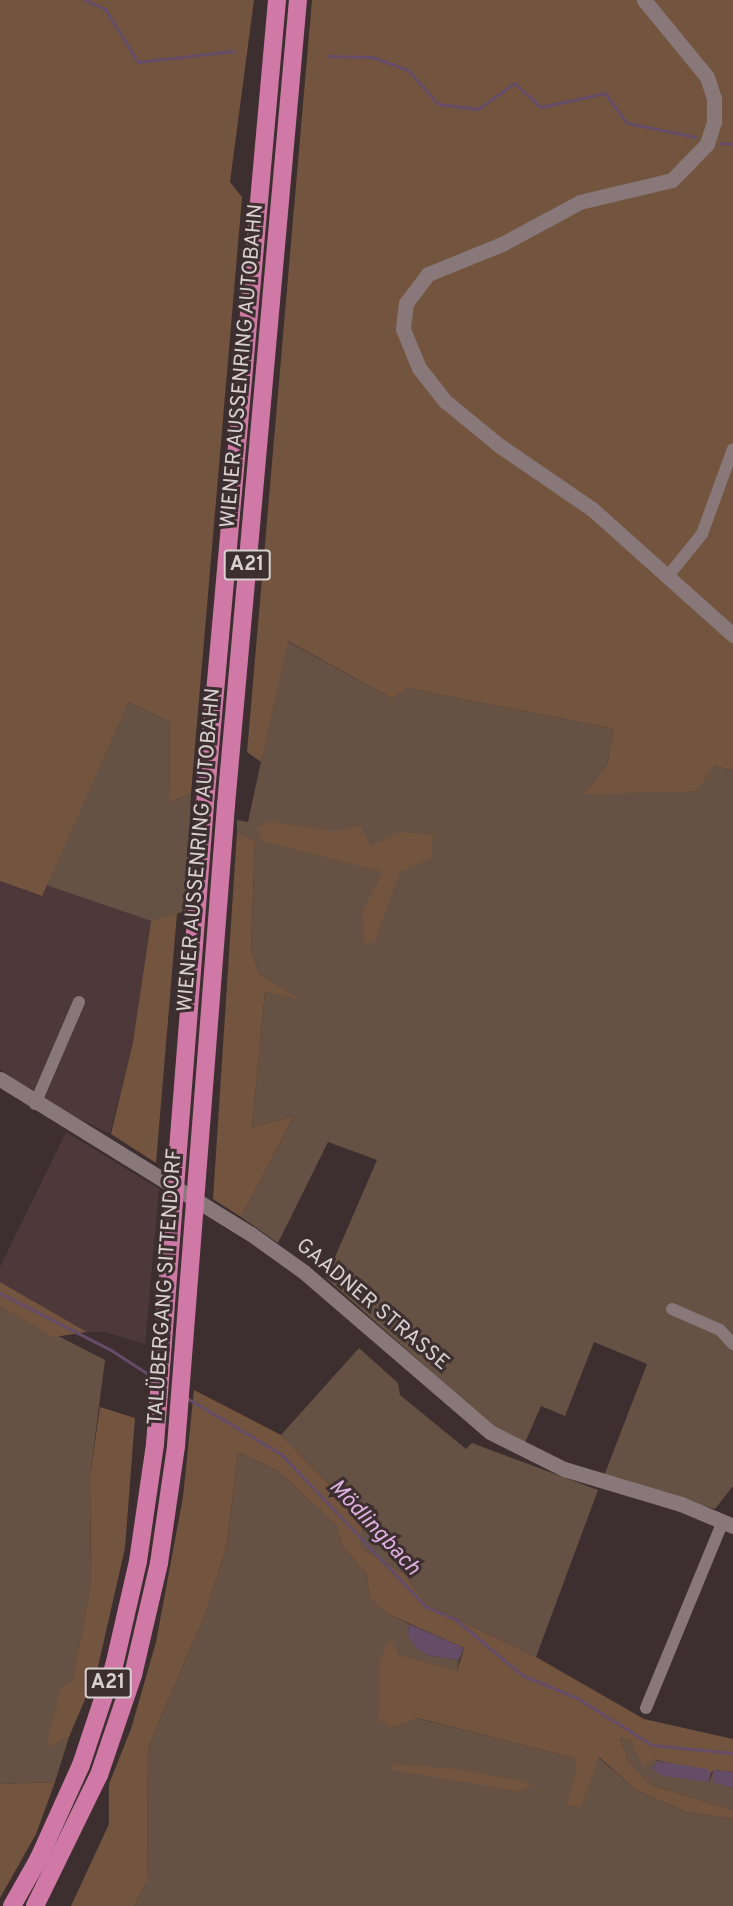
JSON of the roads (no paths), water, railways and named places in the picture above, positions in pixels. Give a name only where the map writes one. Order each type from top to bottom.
[{"type":"highway","name":"WIENER AUSSENRING AUTOBAHN","points":[[180,1129],[205,804],[277,0]]},
{"type":"highway","name":"WIENER AUSSENRING AUTOBAHN","points":[[200,1131],[298,0]]},
{"type":"highway","name":"TALÜBERGANG SITTENDORF","points":[[12,1906],[39,1858],[81,1765],[114,1666],[138,1561],[155,1444],[180,1129]]},
{"type":"highway","name":"TALÜBERGANG SITTENDORF","points":[[35,1906],[99,1775],[133,1675],[159,1563],[176,1446],[200,1131]]},
{"type":"main road","points":[[645,0],[706,77],[714,98],[714,122],[707,144],[672,180],[580,202],[502,244],[428,274],[406,303],[403,330],[418,368],[445,401],[500,446],[592,509],[733,635]]},
{"type":"main road","name":"GAADNER STRASSE","points":[[0,1079],[35,1104],[251,1234],[295,1266],[490,1432],[564,1469],[681,1504],[728,1523]]},
{"type":"street","points":[[668,576],[702,534],[733,449]]},
{"type":"street","points":[[35,1104],[79,1002]]},
{"type":"street","points":[[672,1309],[720,1330],[733,1344]]},
{"type":"street","points":[[646,1707],[728,1523]]},
{"type":"waterway","points":[[85,0],[105,9],[138,62],[233,51]]},
{"type":"waterway","points":[[328,56],[372,57],[408,70],[438,104],[478,109],[514,83],[541,107],[605,93],[627,123],[696,137]]},
{"type":"waterway","points":[[721,143],[733,144]]},
{"type":"waterway","name":"Mödlingbach","points":[[0,1293],[111,1350],[154,1378]]},
{"type":"waterway","name":"Mödlingbach","points":[[185,1397],[281,1454],[425,1606],[456,1620],[522,1675],[577,1698],[652,1745],[733,1753]]}]
